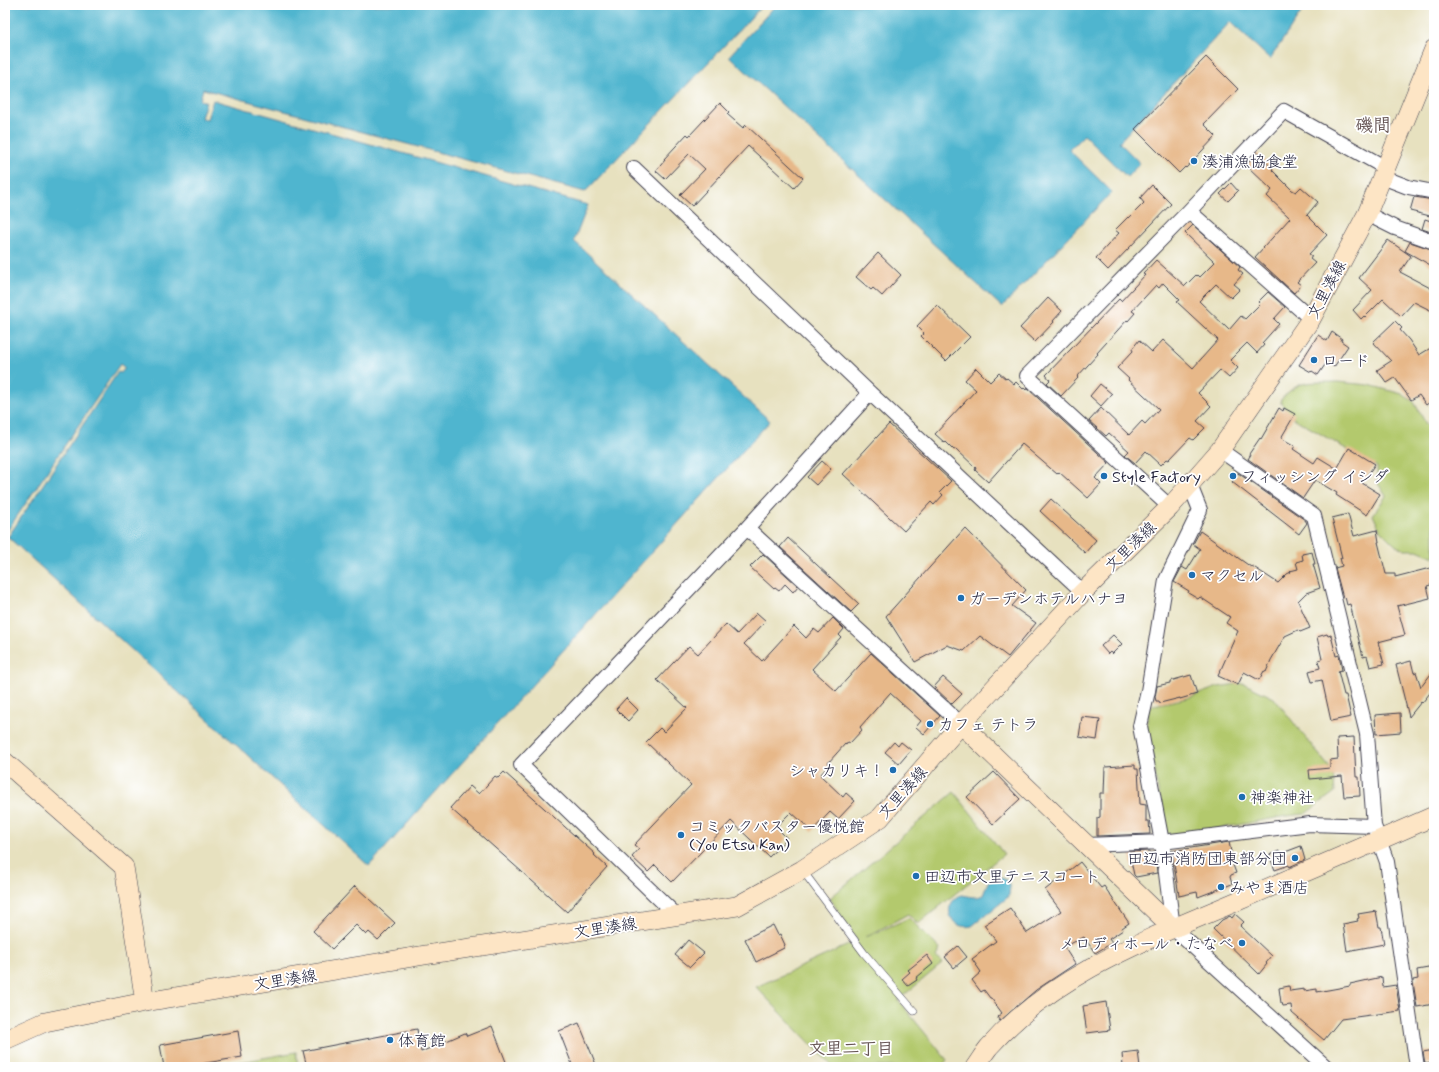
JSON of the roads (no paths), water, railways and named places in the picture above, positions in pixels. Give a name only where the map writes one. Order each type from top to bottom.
[{"type":"main road","name":"文里湊線","points":[[5,1040],[45,1022],[145,1002],[425,955],[737,906],[802,870],[880,818],[961,724],[1083,592],[1170,507],[1220,450],[1311,319],[1367,214],[1434,49]]},
{"type":"main road","points":[[961,724],[1173,928]]},
{"type":"main road","points":[[5,762],[124,867],[145,1002]]},
{"type":"main road","points":[[975,1067],[989,1048],[1020,1016],[1057,988],[1093,966],[1376,833],[1434,816]]},
{"type":"street","points":[[1170,507],[1027,376],[1189,211],[1284,111],[1408,187],[1434,192]]},
{"type":"street","points":[[634,168],[870,393],[1083,592]]},
{"type":"street","points":[[1189,211],[1311,319]]},
{"type":"street","points":[[1367,214],[1396,228],[1434,242]]},
{"type":"street","points":[[677,916],[521,765],[747,528],[870,393]]},
{"type":"street","points":[[1220,450],[1314,516],[1367,734],[1376,833],[1387,862],[1417,1067]]},
{"type":"street","points":[[1190,485],[1200,510],[1166,580],[1148,691],[1140,726],[1162,842],[1173,928],[1326,1067]]},
{"type":"street","points":[[747,528],[961,724]]},
{"type":"street","points":[[1086,845],[1162,842],[1310,824],[1376,833]]},
{"type":"lane","points":[[802,870],[864,954],[914,1010]]},
{"type":"water","points":[[5,5],[763,5],[585,192],[203,89],[200,100],[206,102],[201,118],[207,119],[213,100],[588,205],[574,241],[770,421],[369,866],[8,537],[118,372],[121,373],[125,368],[120,364],[5,534]]},
{"type":"water","points":[[776,5],[1306,5],[1270,59],[1230,22],[1119,142],[1140,163],[1127,177],[1084,135],[1069,150],[1112,192],[1002,307],[729,56]]},
{"type":"water","points":[[995,877],[1006,880],[1010,887],[1007,898],[972,926],[964,927],[953,921],[949,911],[955,899],[961,895],[975,897],[983,895],[988,882]]},
{"type":"place","name":"湊浦漁協食堂","points":[[1194,161]]},
{"type":"place","name":"ロード","points":[[1314,360]]},
{"type":"place","name":"Style Factory","points":[[1104,476]]},
{"type":"place","name":"フィッシング イシダ","points":[[1233,476]]},
{"type":"place","name":"マクセル","points":[[1192,575]]},
{"type":"place","name":"ガーデンホテルハナヨ","points":[[961,598]]},
{"type":"place","name":"カフェ テトラ","points":[[930,724]]},
{"type":"place","name":"シャカリキ！","points":[[893,770]]},
{"type":"place","name":"神楽神社","points":[[1242,797]]},
{"type":"place","name":"コミックバスター優悦館 (You Etsu Kan)","points":[[681,835]]},
{"type":"place","name":"田辺市消防団東部分団","points":[[1295,858]]},
{"type":"place","name":"田辺市文里テニスコート","points":[[916,876]]},
{"type":"place","name":"みやま酒店","points":[[1221,887]]},
{"type":"place","name":"メロディホール・たなべ","points":[[1242,943]]},
{"type":"place","name":"体育館","points":[[390,1040]]},
{"type":"district","name":"磯間","points":[[1373,125]]},
{"type":"district","name":"文里二丁目","points":[[851,1048]]}]
